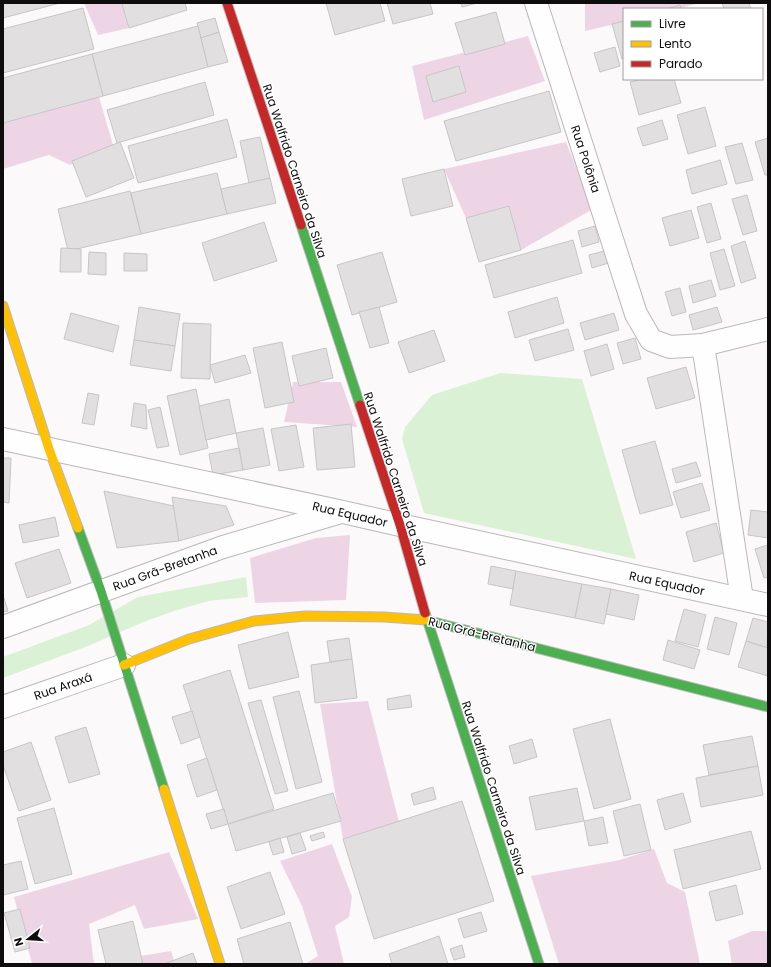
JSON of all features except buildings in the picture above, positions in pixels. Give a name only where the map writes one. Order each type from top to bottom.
[{"type":"main road","name":"Rua Walfrido Carneiro da Silva","points":[[227,3],[400,525],[427,620],[539,964]]},
{"type":"main road","points":[[3,306],[49,449],[101,591],[220,964]]},
{"type":"main road","name":"Rua Grã-Bretanha","points":[[124,665],[189,639],[254,621],[305,616],[384,617],[427,620],[768,707]]},
{"type":"street","name":"Rua Polônia","points":[[536,3],[636,314],[651,340],[670,347],[703,344],[768,329]]},
{"type":"street","points":[[703,344],[742,599]]},
{"type":"street","name":"Rua Equador","points":[[3,439],[768,605]]},
{"type":"street","name":"Rua Grã-Bretanha","points":[[101,591],[223,547],[343,512]]},
{"type":"street","points":[[3,627],[101,591]]},
{"type":"street","name":"Rua Araxá","points":[[3,707],[124,665]]},
{"type":"shaded area","points":[[84,3],[123,3],[122,4],[129,28],[98,35]]},
{"type":"shaded area","points":[[585,3],[700,3],[680,8],[623,8],[623,22],[585,31]]},
{"type":"shaded area","points":[[528,36],[545,81],[424,120],[412,66]]},
{"type":"shaded area","points":[[99,97],[113,145],[70,165],[49,155],[3,169],[3,120]]},
{"type":"shaded area","points":[[566,142],[593,209],[521,250],[509,206],[466,218],[444,169]]},
{"type":"shaded area","points":[[500,373],[582,379],[636,559],[424,513],[402,439],[405,427],[432,395]]},
{"type":"shaded area","points":[[293,382],[341,382],[357,427],[284,422]]},
{"type":"shaded area","points":[[350,535],[346,600],[255,603],[250,558],[316,538]]},
{"type":"shaded area","points":[[246,577],[248,597],[209,601],[177,610],[3,678],[3,657],[89,625],[138,597]]},
{"type":"shaded area","points":[[368,701],[399,822],[343,839],[320,704]]},
{"type":"shaded area","points":[[332,844],[352,897],[349,917],[335,926],[344,964],[305,964],[318,956],[302,906],[280,861]]},
{"type":"shaded area","points":[[654,849],[667,883],[685,892],[700,964],[559,964],[531,876],[620,860]]},
{"type":"shaded area","points":[[169,852],[198,919],[144,929],[135,905],[89,924],[94,964],[32,964],[14,897]]},
{"type":"shaded area","points":[[752,931],[768,932],[768,964],[732,964],[728,941]]},
{"type":"shaded area","points":[[171,951],[175,964],[114,964],[128,958]]},
{"type":"traffic: fast","points":[[301,225],[360,405]]},
{"type":"traffic: fast","points":[[78,528],[101,591],[164,789]]},
{"type":"traffic: fast","points":[[425,613],[539,964]]},
{"type":"traffic: fast","points":[[426,620],[768,707]]},
{"type":"traffic: slow","points":[[3,306],[49,449],[78,528]]},
{"type":"traffic: slow","points":[[124,665],[189,639],[254,621],[305,616],[384,617],[426,620]]},
{"type":"traffic: slow","points":[[164,789],[220,964]]},
{"type":"traffic: jam","points":[[227,3],[301,225]]},
{"type":"traffic: jam","points":[[360,405],[400,525],[425,613]]}]
